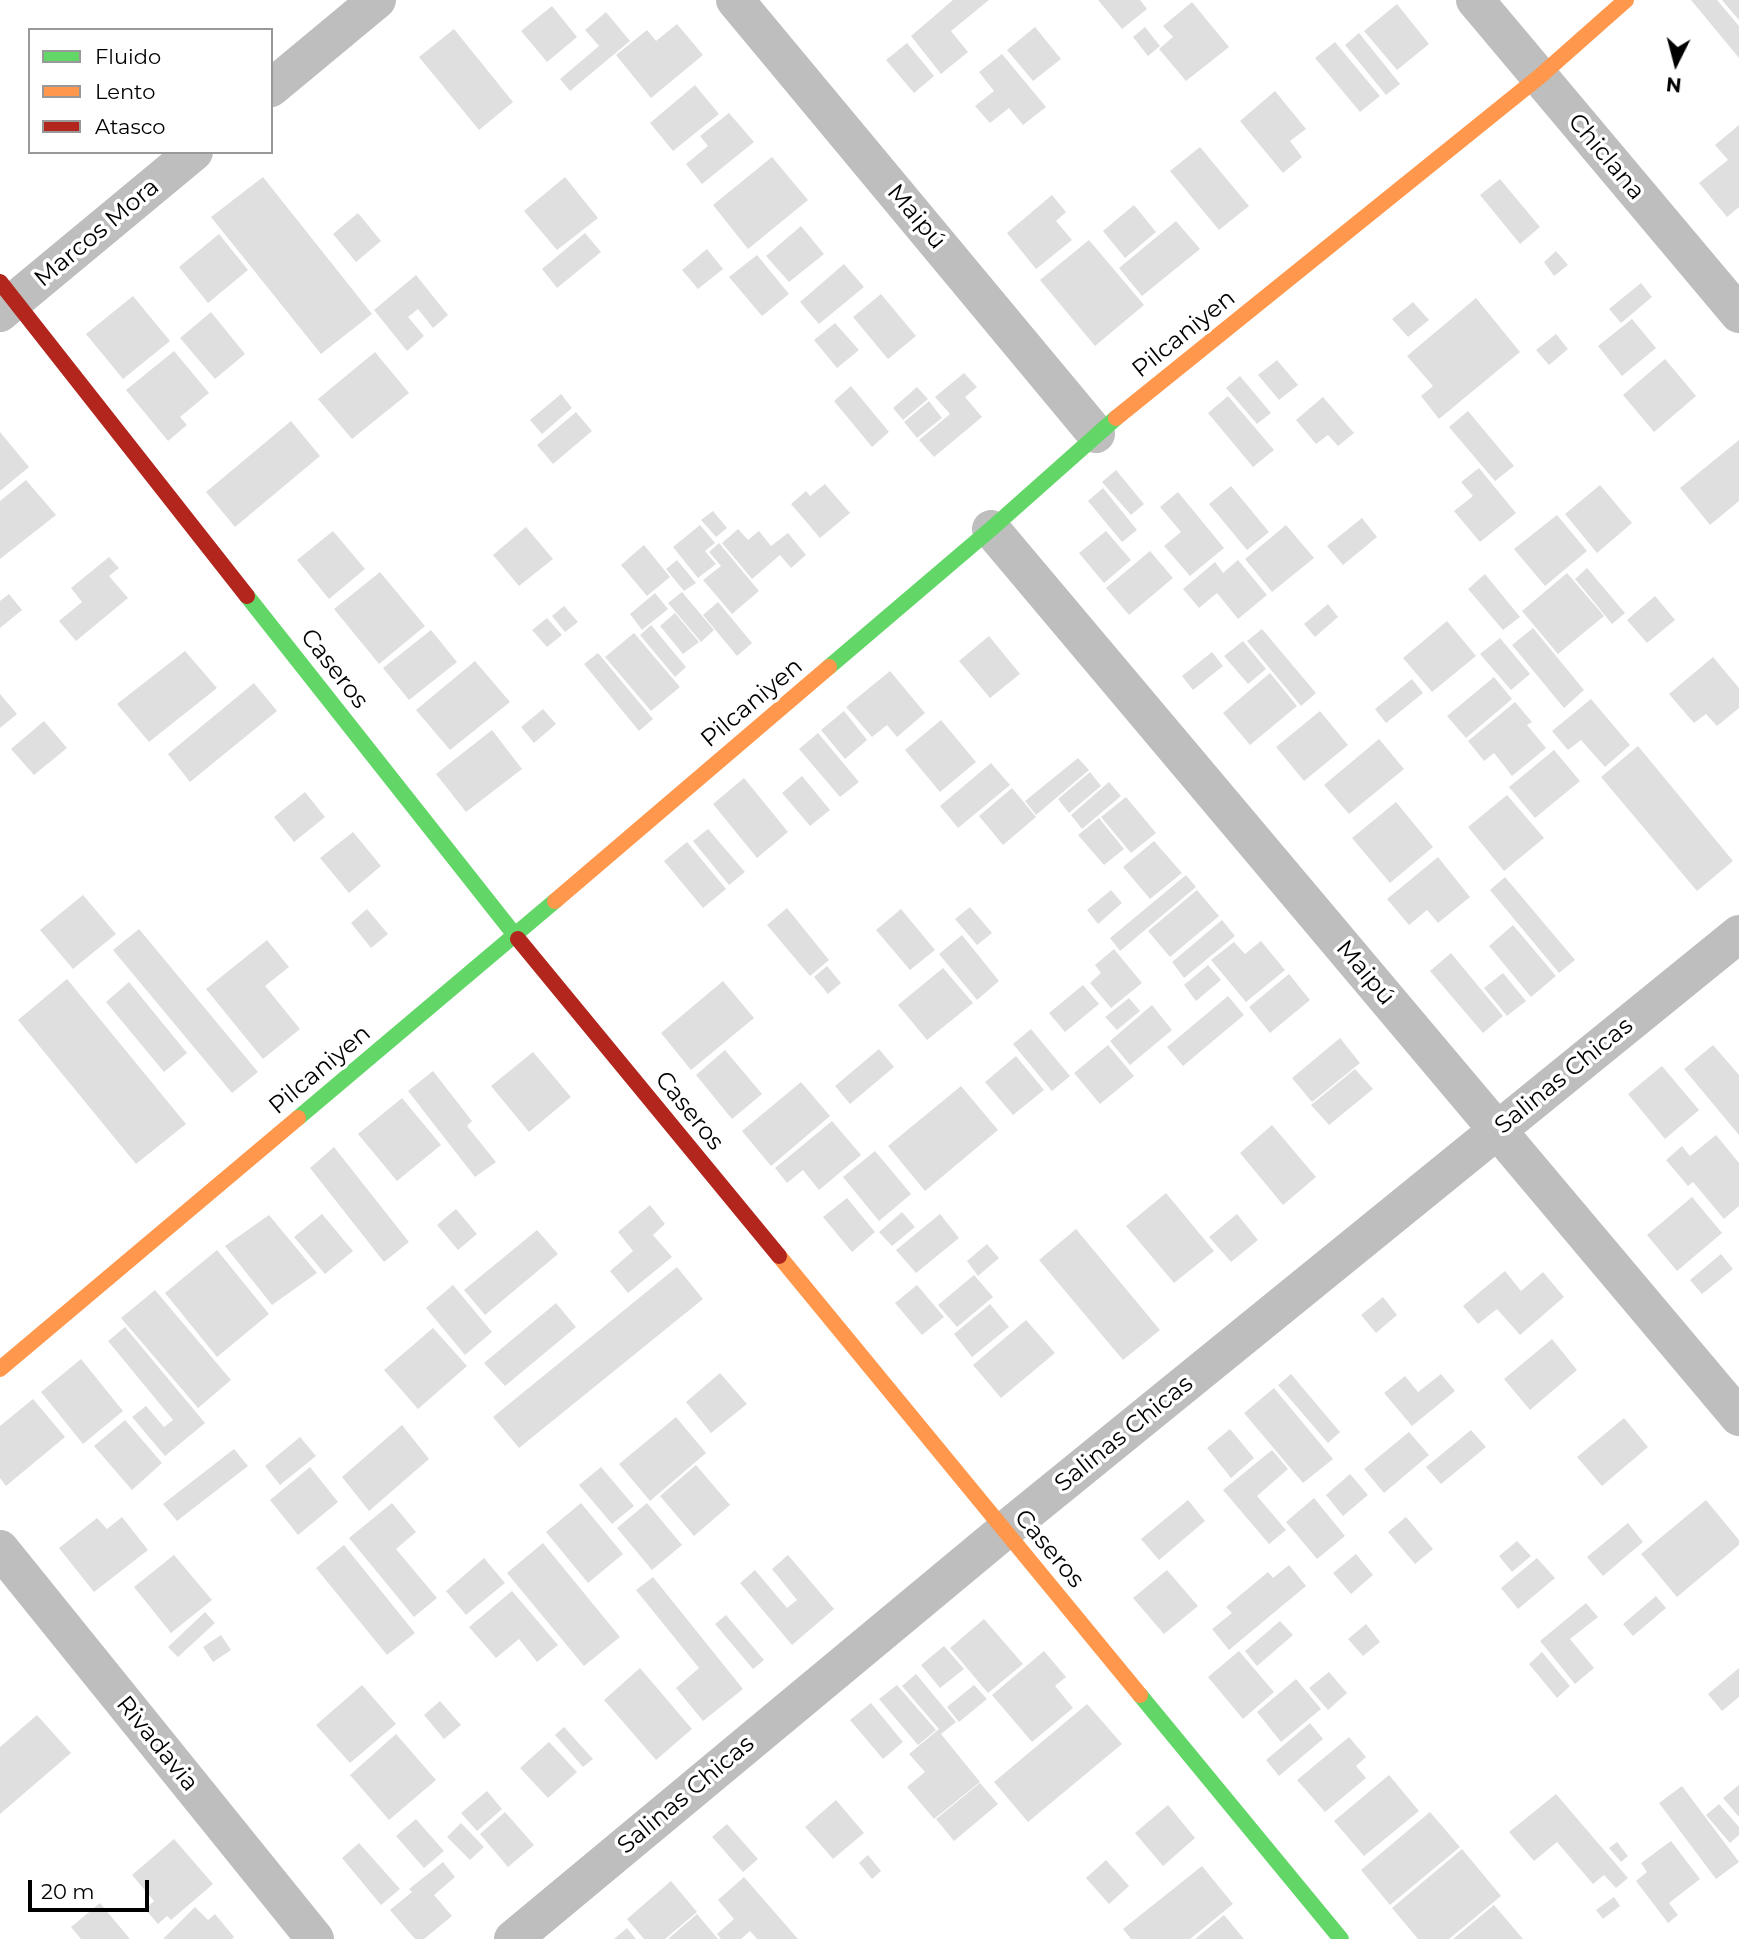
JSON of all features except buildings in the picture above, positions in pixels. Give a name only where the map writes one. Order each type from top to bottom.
[{"type":"street","points":[[273,86],[377,0]]},
{"type":"street","name":"Maipú","points":[[735,0],[1096,435]]},
{"type":"street","name":"Chiclana","points":[[1475,0],[1739,314]]},
{"type":"street","name":"Pilcaniyen","points":[[0,1369],[515,935],[991,529],[1096,435],[1539,77],[1626,0]]},
{"type":"street","name":"Marcos Mora","points":[[5,299],[191,154]]},
{"type":"street","name":"Caseros","points":[[5,299],[515,935],[1341,1939]]},
{"type":"street","name":"Maipú","points":[[991,529],[1739,1417]]},
{"type":"street","name":"Salinas Chicas","points":[[513,1939],[1004,1531],[1739,934]]},
{"type":"street","name":"Rivadavia","points":[[0,1549],[315,1939]]},
{"type":"traffic: fast","points":[[829,667],[1116,418]]},
{"type":"traffic: fast","points":[[247,596],[518,939]]},
{"type":"traffic: fast","points":[[298,1118],[555,901]]},
{"type":"traffic: fast","points":[[1140,1695],[1341,1939]]},
{"type":"traffic: slow","points":[[1116,418],[1539,77],[1626,0]]},
{"type":"traffic: slow","points":[[555,901],[829,667]]},
{"type":"traffic: slow","points":[[0,1369],[298,1118]]},
{"type":"traffic: slow","points":[[779,1256],[1140,1695]]},
{"type":"traffic: jam","points":[[0,282],[247,596]]},
{"type":"traffic: jam","points":[[518,939],[779,1256]]}]
